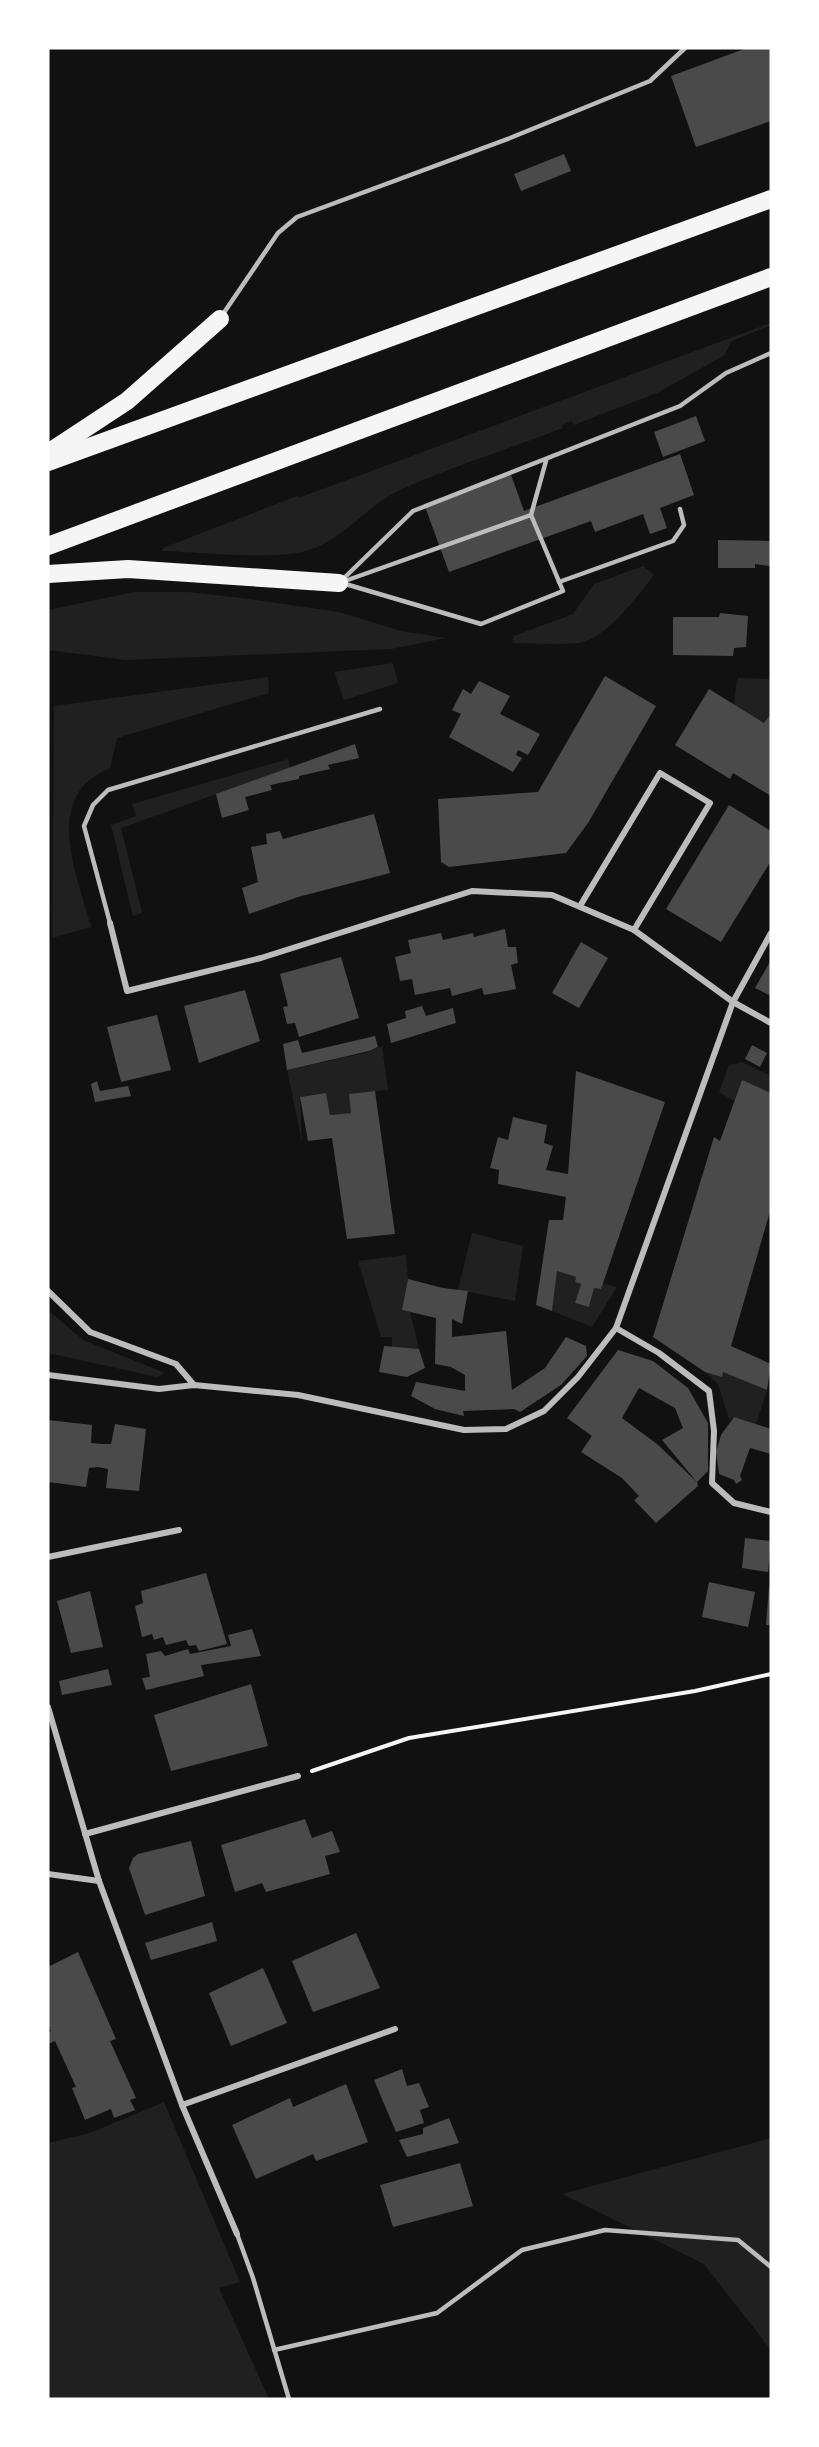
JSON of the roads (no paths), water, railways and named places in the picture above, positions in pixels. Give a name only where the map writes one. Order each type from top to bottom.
[{"type":"highway","points":[[48,462],[771,199]]},
{"type":"highway","points":[[48,546],[771,277]]},
{"type":"highway","points":[[48,453],[127,401],[220,319]]},
{"type":"highway","points":[[48,574],[128,569],[339,583]]},
{"type":"street","points":[[580,906],[660,774],[710,803],[634,930]]},
{"type":"street","points":[[110,922],[127,992],[261,958],[472,891],[552,895],[634,930],[732,1002],[771,1023]]},
{"type":"street","points":[[48,1375],[159,1389],[194,1384],[298,1395],[464,1430],[506,1429],[544,1411],[578,1377],[616,1328],[732,1002],[771,933]]},
{"type":"street","points":[[48,1291],[90,1332],[176,1364],[194,1384]]},
{"type":"street","points":[[616,1328],[659,1353],[709,1391],[714,1431],[712,1483],[734,1503],[771,1512]]},
{"type":"street","points":[[48,1557],[179,1530]]},
{"type":"street","points":[[48,1707],[99,1881],[182,2105],[237,2234]]},
{"type":"street","points":[[85,1834],[298,1776]]},
{"type":"street","points":[[48,1874],[99,1881]]},
{"type":"street","points":[[182,2105],[395,2029]]},
{"type":"lane","points":[[220,319],[278,232],[297,217],[510,138],[650,81],[684,48]]},
{"type":"lane","points":[[339,583],[413,511],[546,461],[680,406],[726,373],[771,353]]},
{"type":"lane","points":[[339,583],[481,624],[563,591],[531,515],[546,461]]},
{"type":"lane","points":[[559,582],[673,541],[684,525],[680,509]]},
{"type":"lane","points":[[339,583],[531,515]]},
{"type":"lane","points":[[110,922],[84,826],[93,805],[108,790],[380,710]]},
{"type":"lane","points":[[274,2350],[437,2313],[522,2250],[605,2230],[738,2240],[771,2267]]},
{"type":"lane","points":[[237,2234],[253,2278],[289,2399]]}]
